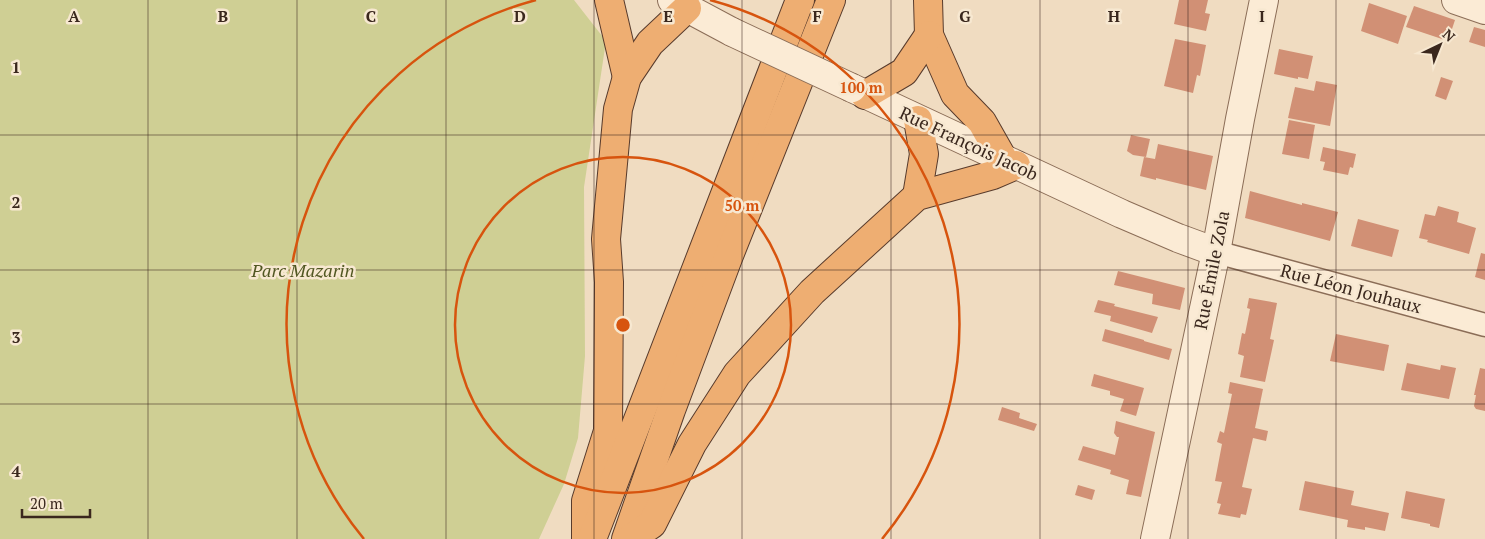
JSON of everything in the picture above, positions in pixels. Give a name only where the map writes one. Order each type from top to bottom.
[{"type":"highway","points":[[609,0],[627,77]]},
{"type":"highway","points":[[592,539],[800,0]]},
{"type":"highway","points":[[626,539],[671,410],[728,258],[831,0]]},
{"type":"highway","points":[[630,539],[652,524],[692,444],[737,374],[812,292],[917,196],[993,175],[1009,162],[982,122],[955,94],[930,36],[928,0]]},
{"type":"highway","points":[[586,539],[586,501],[608,431],[609,282],[606,239],[618,109],[627,77],[679,4]]},
{"type":"highway","points":[[859,91],[904,72],[930,36]]},
{"type":"highway","points":[[917,196],[924,154],[918,120]]},
{"type":"street","name":"Rue Émile Zola","points":[[1155,539],[1216,252],[1264,0]]},
{"type":"street","points":[[1456,0],[1485,10]]},
{"type":"street","name":"Rue François Jacob","points":[[679,4],[732,32],[918,120],[1122,214],[1216,252]]},
{"type":"street","name":"Rue Léon Jouhaux","points":[[1216,252],[1485,325]]},
{"type":"green space","name":"Parc Mazarin","points":[[0,0],[574,0],[606,41],[584,187],[585,356],[578,438],[564,484],[539,539],[0,539]]},
{"type":"building","points":[[1179,0],[1208,0],[1205,13],[1210,14],[1206,31],[1174,24]]},
{"type":"building","points":[[1369,3],[1407,16],[1398,44],[1361,31]]},
{"type":"building","points":[[1414,6],[1455,20],[1448,41],[1406,27]]},
{"type":"building","points":[[1474,27],[1485,30],[1485,47],[1469,42]]},
{"type":"building","points":[[1175,39],[1206,45],[1200,76],[1197,75],[1193,93],[1164,86]]},
{"type":"building","points":[[1279,49],[1313,56],[1308,79],[1274,74]]},
{"type":"building","points":[[1441,77],[1453,81],[1446,100],[1435,96]]},
{"type":"building","points":[[1316,81],[1337,85],[1330,126],[1288,118],[1295,87],[1314,91]]},
{"type":"building","points":[[1289,120],[1315,125],[1309,159],[1282,154]]},
{"type":"building","points":[[1131,135],[1150,139],[1146,157],[1133,155],[1127,151]]},
{"type":"building","points":[[1158,144],[1213,156],[1206,190],[1140,176],[1144,157],[1155,159]]},
{"type":"building","points":[[1323,147],[1356,154],[1353,168],[1350,167],[1348,175],[1323,170],[1325,162],[1320,161]]},
{"type":"building","points":[[1250,191],[1302,205],[1302,203],[1338,212],[1330,241],[1245,218]]},
{"type":"building","points":[[1438,206],[1459,212],[1457,222],[1476,228],[1469,254],[1419,238],[1425,214],[1435,216]]},
{"type":"building","points":[[1358,219],[1399,230],[1392,257],[1351,246]]},
{"type":"building","points":[[1481,253],[1485,254],[1485,280],[1475,277]]},
{"type":"building","points":[[1118,271],[1185,288],[1180,310],[1152,304],[1153,294],[1114,285]]},
{"type":"building","points":[[1249,298],[1277,303],[1270,339],[1274,340],[1265,382],[1240,377],[1244,356],[1238,354],[1242,333],[1245,334],[1250,309],[1247,308]]},
{"type":"building","points":[[1098,300],[1158,317],[1152,333],[1110,321],[1111,316],[1094,312]]},
{"type":"building","points":[[1105,329],[1172,349],[1169,360],[1102,341]]},
{"type":"building","points":[[1336,334],[1389,345],[1384,371],[1330,361]]},
{"type":"building","points":[[1407,363],[1440,370],[1441,365],[1456,368],[1449,399],[1401,390]]},
{"type":"building","points":[[1480,368],[1485,369],[1485,411],[1476,409],[1474,406],[1476,395],[1474,395]]},
{"type":"building","points":[[1094,374],[1144,388],[1136,416],[1120,411],[1124,399],[1110,395],[1110,391],[1091,386]]},
{"type":"building","points":[[1230,382],[1263,389],[1255,428],[1268,431],[1266,441],[1253,438],[1242,487],[1252,489],[1246,515],[1241,514],[1240,518],[1218,514],[1221,504],[1217,503],[1222,482],[1215,481],[1222,444],[1217,442],[1220,431],[1224,433],[1232,394],[1228,393]]},
{"type":"building","points":[[1002,407],[1020,413],[1019,418],[1037,424],[1034,431],[998,420]]},
{"type":"building","points":[[1116,421],[1155,432],[1141,497],[1126,494],[1129,480],[1110,474],[1111,470],[1078,460],[1083,446],[1115,455],[1119,437],[1114,433]]},
{"type":"building","points":[[1305,481],[1354,491],[1351,505],[1389,513],[1385,531],[1365,527],[1365,530],[1347,527],[1348,520],[1299,510]]},
{"type":"building","points":[[1078,485],[1095,490],[1092,500],[1075,495]]},
{"type":"building","points":[[1406,491],[1445,499],[1439,528],[1430,526],[1430,524],[1401,518]]}]
